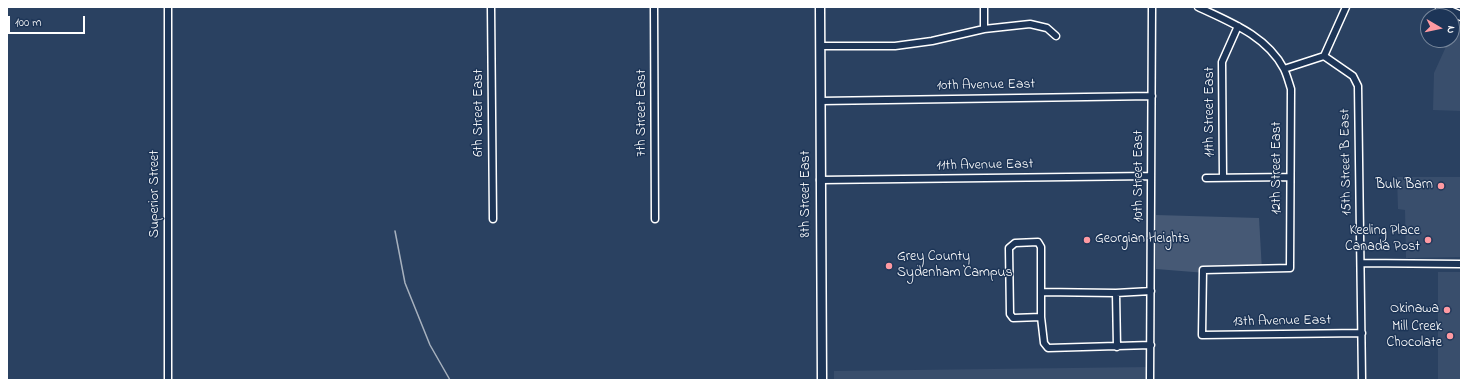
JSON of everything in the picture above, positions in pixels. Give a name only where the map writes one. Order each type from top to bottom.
[{"type":"main road","name":"8th Street East","points":[[820,7],[822,380]]},
{"type":"main road","points":[[1440,7],[1461,16]]},
{"type":"street","name":"Superior Street","points":[[168,7],[168,380]]},
{"type":"street","name":"6th Street East","points":[[491,7],[493,219]]},
{"type":"street","name":"7th Street East","points":[[654,7],[655,220]]},
{"type":"street","points":[[984,7],[984,29]]},
{"type":"street","name":"10th Street East","points":[[1150,380],[1152,7]]},
{"type":"street","points":[[1198,7],[1238,26],[1265,43],[1284,68],[1324,56],[1346,7]]},
{"type":"street","points":[[820,46],[895,46],[932,41],[984,29],[1030,24],[1047,28],[1056,36]]},
{"type":"street","name":"11th Street East","points":[[1223,176],[1222,62],[1238,26]]},
{"type":"street","name":"15th Street B East","points":[[1324,56],[1353,76],[1358,86],[1362,380]]},
{"type":"street","name":"12th Street East","points":[[1202,335],[1203,270],[1290,268],[1291,89],[1284,68]]},
{"type":"street","name":"10th Avenue East","points":[[820,101],[1152,96]]},
{"type":"street","name":"11th Avenue East","points":[[820,180],[1151,176]]},
{"type":"street","points":[[1206,178],[1223,176],[1290,177]]},
{"type":"street","points":[[1041,317],[1013,318],[1010,314],[1009,248],[1015,243],[1038,242],[1041,247],[1041,317],[1044,343],[1048,348],[1150,345]]},
{"type":"street","points":[[1361,263],[1461,264]]},
{"type":"street","points":[[1042,292],[1116,293],[1151,291]]},
{"type":"street","points":[[1116,293],[1117,347]]},
{"type":"street","name":"13th Avenue East","points":[[1202,335],[1362,333]]},
{"type":"shaded area","points":[[1461,25],[1461,111],[1433,110],[1434,73],[1445,48],[1460,48]]},
{"type":"shaded area","points":[[1397,177],[1461,177],[1461,257],[1406,258],[1405,210],[1398,209]]},
{"type":"shaded area","points":[[1156,215],[1259,218],[1262,271],[1206,273],[1156,269]]},
{"type":"shaded area","points":[[1438,272],[1461,272],[1461,380],[1438,380]]},
{"type":"shaded area","points":[[1150,367],[1145,380],[834,380],[834,371]]},
{"type":"waterway","points":[[395,231],[405,283],[430,345],[450,380]]},
{"type":"place","name":"Bulk Barn","points":[[1441,186]]},
{"type":"place","name":"Georgian Heights","points":[[1087,240]]},
{"type":"place","name":"Keeling Place Canada Post","points":[[1428,240]]},
{"type":"place","name":"Grey County Sydenham Campus","points":[[889,266]]},
{"type":"place","name":"Okinawa","points":[[1447,310]]},
{"type":"place","name":"Mill Creek Chocolate","points":[[1450,336]]}]
